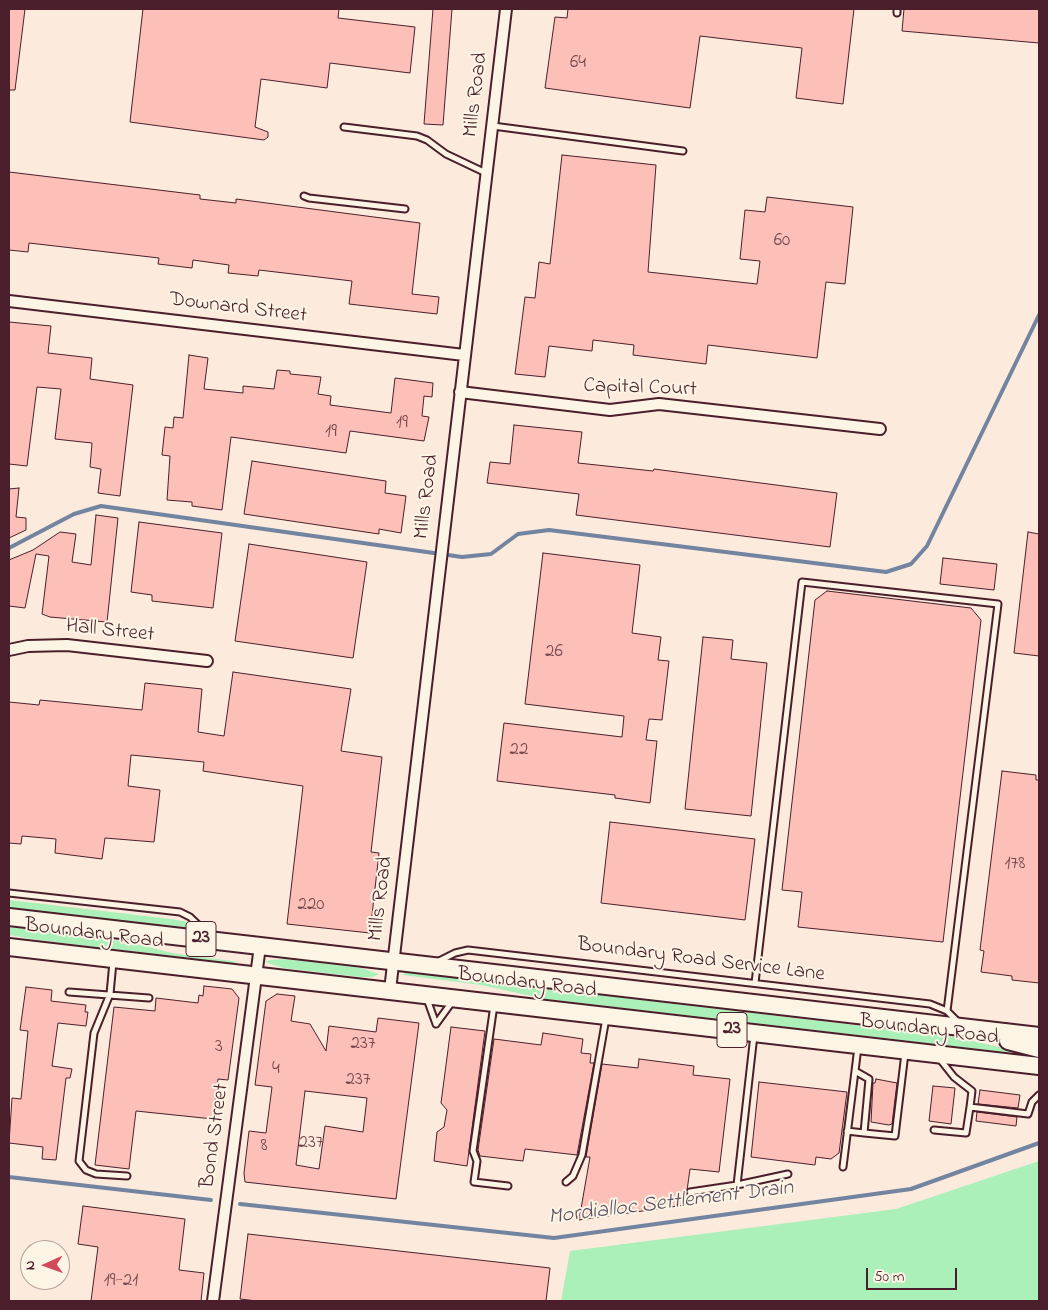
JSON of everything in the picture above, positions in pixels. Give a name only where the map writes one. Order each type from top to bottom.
[{"type":"main road","name":"Boundary Road","points":[[9,917],[1039,1036]]},
{"type":"main road","name":"Boundary Road","points":[[9,946],[1039,1066]]},
{"type":"main road","points":[[970,1029],[1039,1049]]},
{"type":"street","name":"Mills Road","points":[[390,990],[506,9]]},
{"type":"street","name":"Downard Street","points":[[9,301],[464,355]]},
{"type":"street","name":"Capital Court","points":[[460,392],[610,410],[659,404],[880,429]]},
{"type":"street","name":"Hall Street","points":[[9,650],[28,646],[67,645],[207,661]]},
{"type":"street","name":"Bond Street","points":[[213,1301],[260,946]]},
{"type":"lane","points":[[492,126],[683,151]]},
{"type":"lane","points":[[344,127],[418,136],[427,140],[446,154],[486,173]]},
{"type":"lane","points":[[304,196],[405,209]]},
{"type":"lane","points":[[754,983],[802,582],[998,604],[947,1011]]},
{"type":"lane","points":[[9,893],[180,912],[199,924],[214,941]]},
{"type":"lane","name":"Boundary Road Service Lane","points":[[430,966],[455,953],[468,950],[754,983],[930,1004],[947,1011],[970,1029]]},
{"type":"lane","points":[[114,959],[110,994],[94,1033],[79,1161],[86,1170],[96,1174],[127,1176]]},
{"type":"lane","points":[[69,992],[149,998]]},
{"type":"lane","points":[[426,994],[436,1024],[455,998]]},
{"type":"lane","points":[[494,1002],[473,1151],[477,1160],[474,1182],[508,1186]]},
{"type":"lane","points":[[566,1182],[574,1176],[582,1155],[607,1015]]},
{"type":"lane","points":[[737,1185],[754,1032]]},
{"type":"lane","points":[[843,1166],[858,1044]]},
{"type":"lane","points":[[847,1131],[896,1136],[905,1050]]},
{"type":"lane","points":[[934,1130],[966,1133],[972,1091],[954,1077],[936,1053]]},
{"type":"lane","points":[[855,1071],[869,1079],[864,1133]]},
{"type":"lane","points":[[970,1107],[1028,1114],[1032,1102],[1039,1095]]},
{"type":"lane","points":[[690,1192],[737,1185],[788,1174]]},
{"type":"green space","points":[[9,900],[171,919],[188,922],[198,929],[9,909]]},
{"type":"green space","points":[[9,927],[129,942],[172,953],[239,962],[231,963],[38,940],[9,935]]},
{"type":"green space","points":[[286,959],[361,968],[379,974],[373,977],[360,977],[283,968],[265,962]]},
{"type":"green space","points":[[405,972],[955,1037],[1039,1056],[545,999],[481,985],[403,975]]},
{"type":"green space","points":[[1039,1161],[1039,1301],[561,1301],[570,1251],[896,1209]]},
{"type":"building","points":[[9,9],[25,9],[15,90],[9,90]]},
{"type":"building","points":[[143,9],[339,9],[338,18],[415,27],[410,73],[330,63],[327,88],[261,79],[255,127],[268,132],[268,137],[264,140],[130,122]]},
{"type":"building","points":[[433,9],[452,9],[443,125],[424,124]]},
{"type":"building","points":[[568,9],[854,9],[843,104],[796,98],[802,48],[700,36],[690,108],[545,88],[555,17],[567,18]]},
{"type":"building","points":[[904,9],[1039,9],[1039,43],[902,31]]},
{"type":"building","points":[[562,155],[656,165],[648,272],[757,284],[760,261],[740,259],[745,210],[765,212],[767,197],[853,207],[845,284],[826,282],[817,358],[708,345],[706,364],[633,355],[634,345],[593,340],[592,351],[549,346],[545,377],[515,374],[525,297],[535,298],[539,262],[550,264]]},
{"type":"building","points":[[9,172],[200,195],[200,199],[236,203],[236,199],[420,223],[412,294],[439,297],[437,314],[349,304],[352,281],[259,270],[258,276],[228,273],[229,265],[193,260],[192,268],[158,264],[159,258],[29,243],[28,252],[9,250]]},
{"type":"building","points":[[9,322],[51,326],[48,353],[92,358],[90,379],[133,385],[120,496],[98,493],[101,469],[90,467],[92,443],[55,439],[61,389],[37,387],[27,466],[9,464]]},
{"type":"building","points":[[189,355],[208,358],[204,389],[243,393],[243,386],[274,389],[277,370],[290,371],[290,374],[321,377],[318,394],[331,396],[330,405],[391,413],[395,378],[433,383],[432,397],[424,396],[422,416],[429,417],[424,441],[350,431],[346,453],[231,437],[222,510],[192,506],[192,502],[167,500],[170,456],[162,455],[165,427],[173,428],[174,417],[183,418]]},
{"type":"building","points":[[514,425],[582,432],[578,463],[653,471],[654,469],[837,493],[830,547],[576,515],[579,494],[487,483],[490,462],[510,464]]},
{"type":"building","points":[[252,461],[386,481],[385,493],[406,496],[401,533],[379,529],[379,534],[244,514]]},
{"type":"building","points":[[19,488],[16,517],[26,518],[26,530],[9,538],[9,489]]},
{"type":"building","points":[[96,515],[118,518],[107,622],[50,617],[42,614],[49,556],[36,554],[25,608],[9,606],[9,560],[33,550],[60,532],[76,534],[72,562],[91,565]]},
{"type":"building","points":[[139,522],[222,533],[213,608],[152,601],[152,595],[131,592]]},
{"type":"building","points":[[1028,532],[1039,534],[1039,656],[1014,653]]},
{"type":"building","points":[[249,544],[367,562],[353,658],[235,641]]},
{"type":"building","points":[[543,553],[640,565],[632,633],[661,637],[658,660],[669,661],[662,720],[649,719],[646,740],[657,741],[650,803],[615,798],[615,795],[497,781],[504,723],[622,737],[624,716],[525,704]]},
{"type":"building","points":[[943,558],[997,564],[994,590],[940,584]]},
{"type":"building","points":[[827,591],[971,608],[981,620],[943,942],[798,927],[802,892],[782,890],[815,600]]},
{"type":"building","points":[[703,637],[733,640],[731,659],[767,663],[751,816],[685,809]]},
{"type":"building","points":[[233,672],[351,689],[341,751],[382,757],[371,852],[379,853],[370,933],[287,924],[303,786],[203,771],[204,762],[131,755],[128,786],[160,790],[154,842],[105,838],[102,859],[55,853],[56,839],[22,836],[21,844],[9,843],[9,702],[39,705],[40,700],[142,710],[145,683],[202,689],[198,732],[224,736]]},
{"type":"building","points":[[1002,771],[1036,775],[1036,780],[1039,780],[1039,983],[1012,980],[1012,976],[981,972],[984,951],[980,950]]},
{"type":"building","points":[[610,822],[755,839],[745,920],[601,903]]},
{"type":"building","points":[[204,986],[232,989],[239,998],[228,1080],[218,1079],[213,1119],[136,1111],[129,1169],[95,1165],[114,1007],[155,1011],[156,998],[198,1003],[199,995],[203,996]]},
{"type":"building","points":[[26,987],[52,990],[51,1001],[86,1005],[85,1012],[88,1012],[86,1026],[58,1023],[52,1066],[72,1069],[70,1078],[66,1078],[56,1160],[42,1159],[43,1147],[9,1143],[12,1098],[21,1099],[28,1031],[20,1030]]},
{"type":"building","points":[[277,994],[295,996],[291,1021],[310,1024],[326,1051],[329,1026],[376,1032],[378,1018],[419,1023],[396,1199],[245,1182],[244,1173],[249,1131],[266,1133],[272,1087],[255,1085],[266,1001]],"holes":[[[305,1091],[367,1098],[363,1132],[325,1126],[319,1169],[296,1165]]]},
{"type":"building","points":[[451,1027],[485,1031],[467,1166],[434,1161],[437,1132],[444,1127],[447,1110],[441,1103]]},
{"type":"building","points":[[543,1033],[583,1039],[581,1053],[591,1054],[590,1063],[594,1063],[577,1155],[525,1149],[523,1161],[480,1156],[478,1150],[494,1039],[541,1045]]},
{"type":"building","points":[[639,1059],[694,1066],[693,1075],[730,1079],[719,1172],[690,1169],[685,1205],[579,1220],[590,1157],[586,1157],[602,1064],[638,1068]]},
{"type":"building","points":[[876,1079],[897,1083],[892,1124],[889,1125],[871,1122],[873,1083],[875,1083]]},
{"type":"building","points":[[759,1082],[847,1092],[839,1153],[831,1159],[816,1157],[815,1165],[751,1157]]},
{"type":"building","points":[[933,1086],[955,1088],[951,1124],[929,1121]]},
{"type":"building","points":[[980,1090],[1020,1095],[1018,1108],[978,1104]]},
{"type":"building","points":[[977,1112],[1017,1117],[1016,1126],[976,1121]]},
{"type":"building","points":[[83,1206],[185,1219],[179,1270],[204,1273],[201,1301],[91,1301],[98,1247],[78,1244]]},
{"type":"building","points":[[248,1234],[550,1268],[546,1301],[257,1301],[240,1299]]},
{"type":"waterway","points":[[9,548],[74,514],[101,506],[462,557],[491,554],[518,534],[549,530],[886,572],[911,564],[927,546],[1039,315]]},
{"type":"waterway","name":"Mordialloc Settlement Drain","points":[[240,1204],[554,1238],[911,1189],[1039,1143]]},
{"type":"waterway","name":"Mordialloc Settlement Drain","points":[[9,1177],[211,1200]]}]
